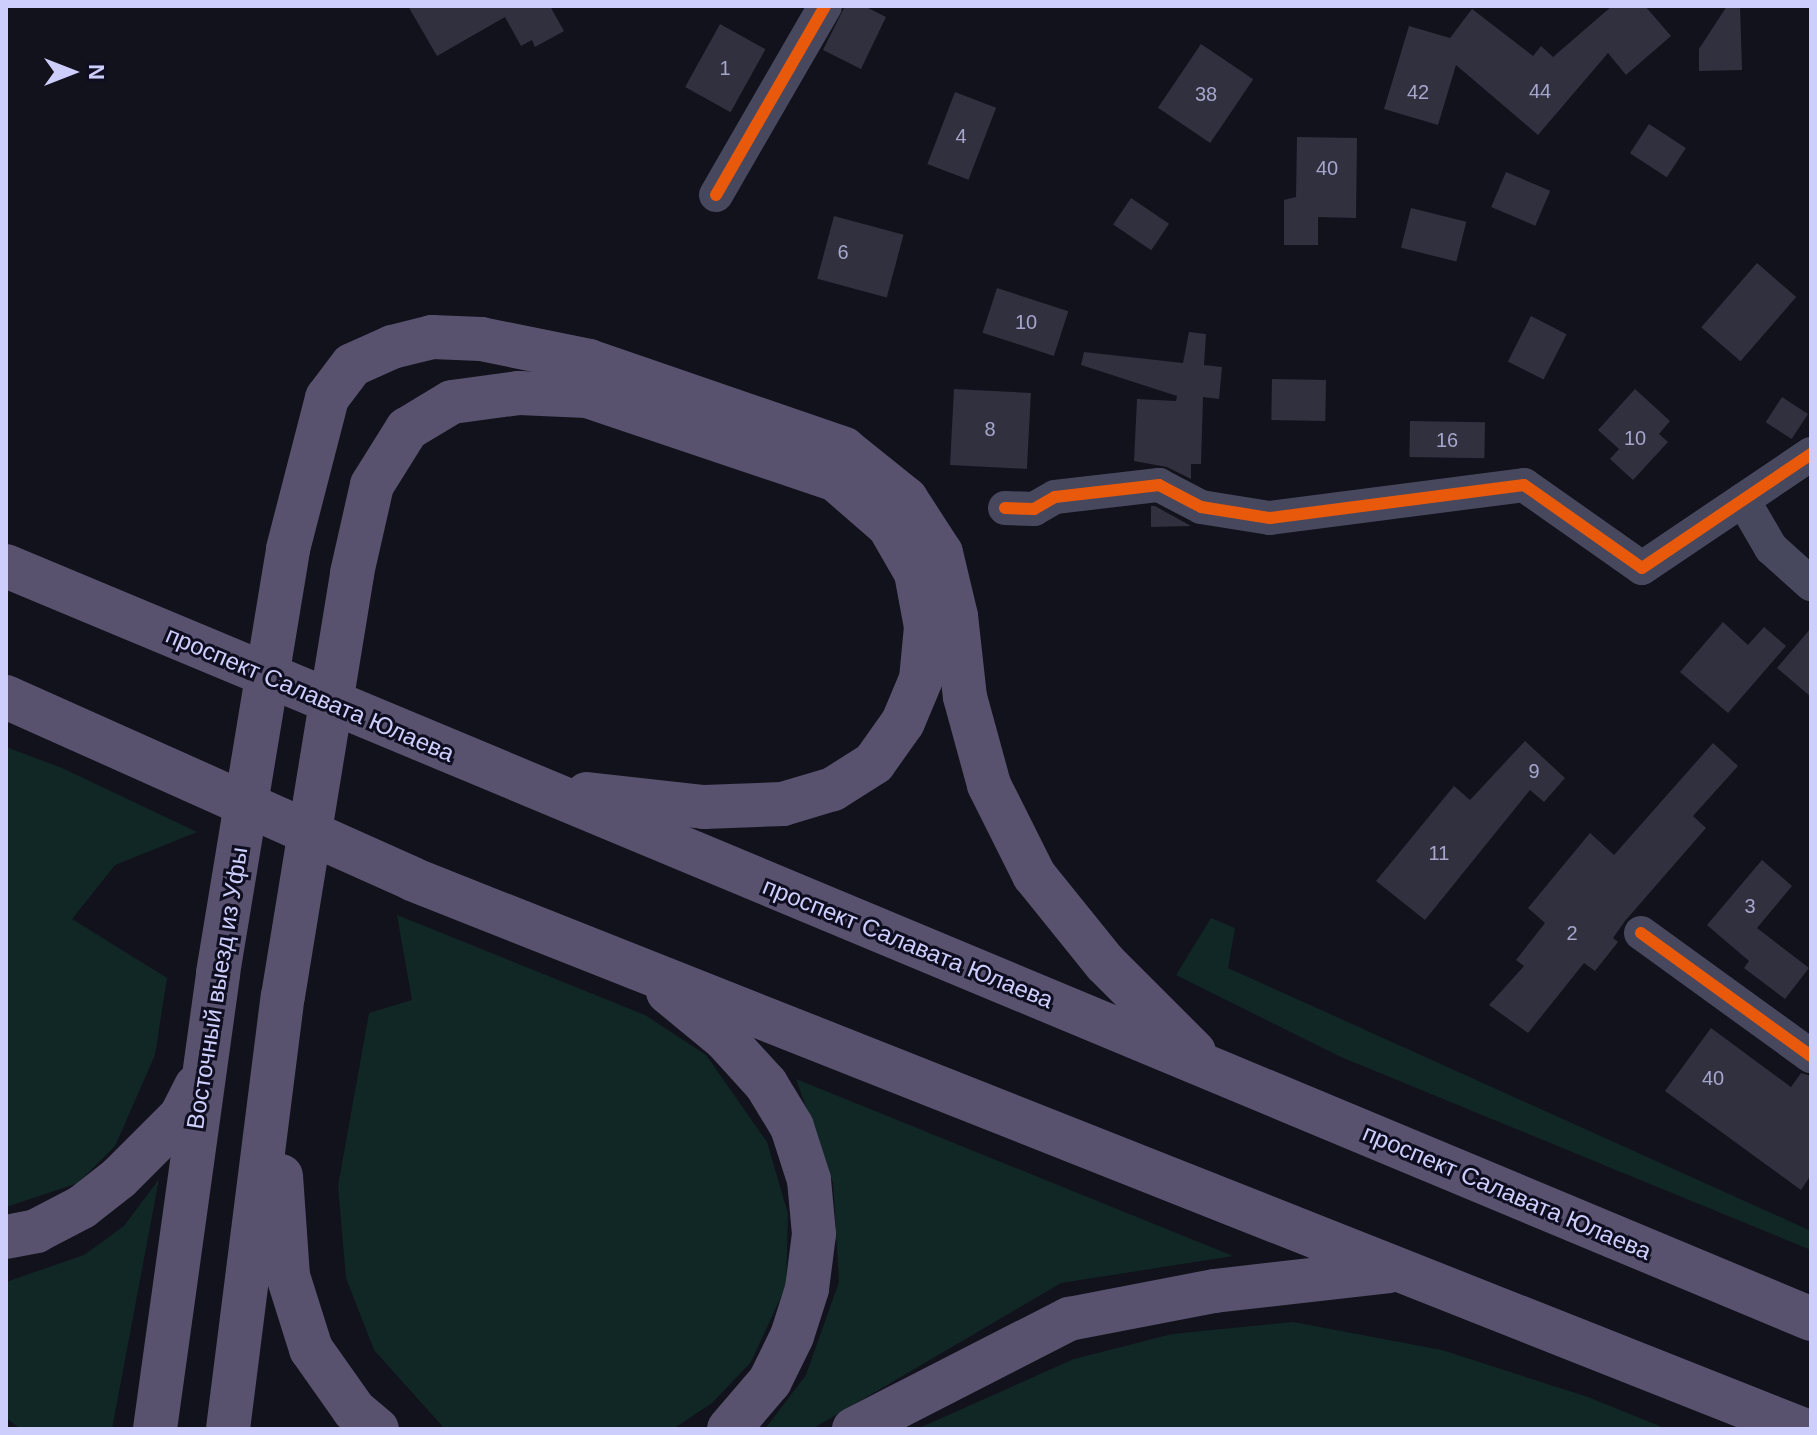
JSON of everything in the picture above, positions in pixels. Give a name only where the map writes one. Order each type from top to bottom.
[{"type":"main road","name":"Восточный выезд из Уфы","points":[[155,1429],[201,1077],[288,549],[327,398],[352,365],[432,337],[481,339],[589,361],[844,449],[906,499],[941,553],[956,616],[965,697],[989,785],[1034,875],[1105,963],[1210,1068]]},
{"type":"main road","points":[[228,1429],[283,996],[352,573],[372,485],[407,429],[452,402],[519,393],[587,396],[836,480],[889,526],[916,573],[926,627],[921,679],[903,722],[874,763],[833,789],[783,804],[704,807],[538,789]]},
{"type":"main road","name":"проспект Салавата Юлаева","points":[[6,566],[1811,1319]]},
{"type":"main road","points":[[6,697],[27,712],[412,879],[1801,1429]]},
{"type":"main road","points":[[635,965],[725,1039],[766,1084],[792,1127],[809,1180],[814,1234],[807,1289],[792,1336],[770,1381],[729,1429]]},
{"type":"main road","points":[[274,1073],[288,1276],[311,1349],[354,1410],[377,1429]]},
{"type":"main road","points":[[6,1237],[36,1231],[82,1207],[119,1178],[181,1116],[201,1077]]},
{"type":"main road","points":[[854,1429],[1069,1319],[1214,1291],[1397,1271]]},
{"type":"street","points":[[716,195],[825,6]]},
{"type":"street","points":[[1005,508],[1034,509],[1055,497],[1159,485],[1201,507],[1270,518],[1524,485],[1642,568],[1811,454]]},
{"type":"street","points":[[1743,500],[1771,548],[1811,584]]},
{"type":"street","points":[[1641,933],[1811,1056]]},
{"type":"green space","points":[[6,747],[62,768],[197,832],[115,865],[72,919],[167,978],[155,1055],[115,1146],[78,1183],[6,1207]]},
{"type":"green space","points":[[397,915],[645,1015],[706,1055],[767,1142],[788,1214],[786,1286],[751,1362],[712,1403],[673,1429],[445,1429],[374,1350],[346,1278],[338,1186],[369,1013],[412,1000]]},
{"type":"green space","points":[[1211,918],[1235,928],[1228,968],[1811,1231],[1811,1250],[1341,1057],[1176,975]]},
{"type":"green space","points":[[796,1079],[1233,1256],[1061,1283],[812,1429],[765,1429],[806,1375],[839,1282],[833,1183]]},
{"type":"green space","points":[[159,1179],[112,1429],[21,1429],[6,1418],[6,1282],[84,1255],[124,1226]]},
{"type":"green space","points":[[1293,1322],[1442,1350],[1588,1397],[1667,1429],[917,1429],[1074,1359],[1172,1334]]},
{"type":"building","points":[[408,6],[550,6],[564,31],[535,47],[532,40],[521,46],[505,17],[437,56]]},
{"type":"building","points":[[845,6],[864,6],[886,17],[861,69],[823,50]]},
{"type":"building","points":[[1612,6],[1645,6],[1671,36],[1626,75],[1608,53],[1538,135],[1456,65],[1438,125],[1384,109],[1409,26],[1450,38],[1472,9],[1533,56],[1541,46],[1553,57]]},
{"type":"building","points":[[1727,6],[1740,6],[1742,70],[1699,71],[1699,49]]},
{"type":"building","points":[[720,24],[765,49],[731,112],[685,87]]},
{"type":"building","points":[[1201,44],[1253,79],[1210,143],[1158,108]]},
{"type":"building","points":[[955,92],[996,108],[968,180],[927,164]]},
{"type":"building","points":[[1649,124],[1686,148],[1667,177],[1630,153]]},
{"type":"building","points":[[1297,137],[1357,138],[1356,218],[1318,217],[1318,245],[1284,245],[1284,200],[1296,197]]},
{"type":"building","points":[[1506,172],[1550,191],[1535,226],[1491,207]]},
{"type":"building","points":[[1131,198],[1169,224],[1151,250],[1113,225]]},
{"type":"building","points":[[1411,208],[1466,222],[1456,262],[1401,248]]},
{"type":"building","points":[[834,216],[904,235],[887,297],[817,279]]},
{"type":"building","points":[[1757,263],[1796,297],[1740,361],[1701,327]]},
{"type":"building","points":[[997,288],[1068,311],[1054,356],[982,333]]},
{"type":"building","points":[[1531,316],[1567,334],[1543,380],[1508,361]]},
{"type":"building","points":[[1189,332],[1206,334],[1204,365],[1222,367],[1219,399],[1203,397],[1201,464],[1191,464],[1191,479],[1167,467],[1134,461],[1137,399],[1176,401],[1177,396],[1081,365],[1084,352],[1183,363]]},
{"type":"building","points":[[1272,379],[1326,380],[1325,421],[1271,420]]},
{"type":"building","points":[[954,389],[1031,393],[1027,469],[950,465]]},
{"type":"building","points":[[1635,389],[1670,421],[1659,434],[1668,442],[1633,480],[1610,459],[1619,449],[1598,430]]},
{"type":"building","points":[[1782,397],[1808,414],[1792,439],[1766,422]]},
{"type":"building","points":[[1410,421],[1485,422],[1484,458],[1409,457]]},
{"type":"building","points":[[1151,506],[1155,506],[1191,526],[1151,527]]},
{"type":"building","points":[[1723,622],[1748,645],[1764,627],[1786,646],[1728,713],[1680,672]]},
{"type":"building","points":[[1811,628],[1811,697],[1777,668]]},
{"type":"building","points":[[1525,741],[1565,778],[1544,802],[1530,790],[1425,920],[1376,881],[1454,786],[1470,800]]},
{"type":"building","points":[[1713,743],[1738,766],[1693,816],[1706,828],[1625,921],[1613,938],[1618,942],[1595,971],[1584,963],[1528,1033],[1489,1005],[1524,966],[1516,960],[1545,923],[1528,908],[1590,833],[1614,855]]},
{"type":"building","points":[[1762,860],[1792,886],[1757,928],[1809,968],[1785,999],[1744,968],[1749,961],[1707,925]]},
{"type":"building","points":[[1711,1028],[1791,1087],[1801,1073],[1811,1076],[1811,1175],[1801,1190],[1665,1091]]},
{"type":"cycle path","points":[[716,195],[825,6]]},
{"type":"cycle path","points":[[1005,508],[1034,509],[1055,497],[1159,485],[1201,507],[1270,518],[1524,485],[1642,568],[1811,454]]},
{"type":"cycle path","points":[[1641,933],[1811,1056]]}]
